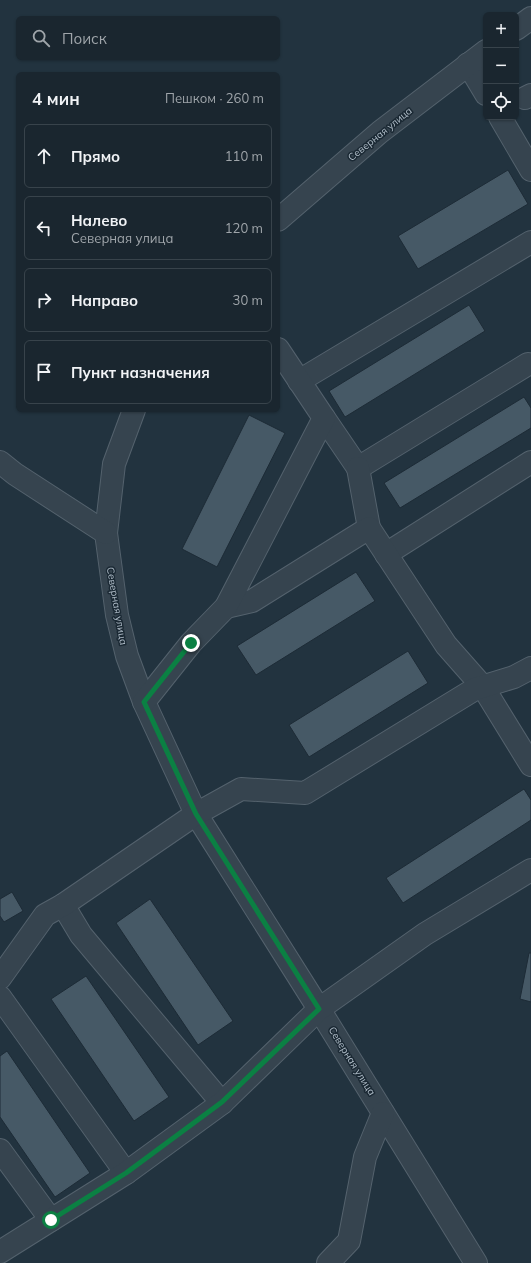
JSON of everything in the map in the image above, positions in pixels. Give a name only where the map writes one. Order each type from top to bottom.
[{"type":"street","points":[[519,27],[531,18]]},
{"type":"street","name":"Северная улица","points":[[280,218],[380,132],[483,53]]},
{"type":"street","points":[[468,64],[483,89]]},
{"type":"street","points":[[502,120],[531,170]]},
{"type":"street","points":[[300,381],[531,242]]},
{"type":"street","points":[[280,352],[358,468],[369,528],[446,645],[483,686],[531,765]]},
{"type":"street","points":[[358,468],[528,364]]},
{"type":"street","name":"Северная улица","points":[[133,412],[114,464],[106,533],[117,615],[127,656],[144,702],[196,814],[384,1113],[476,1263]]},
{"type":"street","points":[[144,702],[191,643],[226,607],[324,418]]},
{"type":"street","points":[[0,462],[15,474],[106,533]]},
{"type":"street","points":[[386,554],[531,462]]},
{"type":"street","points":[[226,607],[252,601],[369,528]]},
{"type":"street","points":[[3,967],[45,915],[63,905],[196,814],[241,789],[305,793],[475,689],[514,677],[531,668]]},
{"type":"street","points":[[0,1252],[126,1173],[222,1102],[319,1009],[424,934],[531,870]]},
{"type":"street","points":[[63,905],[81,935],[222,1102]]},
{"type":"street","points":[[0,996],[126,1173]]},
{"type":"street","points":[[328,1263],[349,1241],[365,1157],[384,1113]]},
{"type":"street","points":[[0,1150],[51,1220]]},
{"type":"building","points":[[508,170],[528,204],[418,269],[398,236]]},
{"type":"building","points":[[469,305],[485,331],[345,417],[329,391]]},
{"type":"building","points":[[524,397],[531,408],[531,428],[400,508],[384,483]]},
{"type":"building","points":[[249,415],[285,433],[217,567],[182,549]]},
{"type":"building","points":[[356,572],[375,601],[256,675],[237,646]]},
{"type":"building","points":[[408,651],[428,683],[309,757],[289,725]]},
{"type":"building","points":[[524,789],[531,800],[531,820],[403,903],[386,878]]},
{"type":"building","points":[[12,892],[23,911],[4,922],[0,916],[0,899]]},
{"type":"building","points":[[150,899],[233,1021],[198,1045],[116,923]]},
{"type":"building","points":[[529,953],[531,953],[531,1002],[520,999]]},
{"type":"building","points":[[86,976],[169,1097],[134,1121],[51,999]]},
{"type":"building","points":[[7,1051],[90,1173],[55,1197],[0,1117],[0,1056]]},
{"type":"route","points":[[51,1220],[126,1173],[222,1102],[319,1009],[196,814],[144,702],[191,643]]}]
